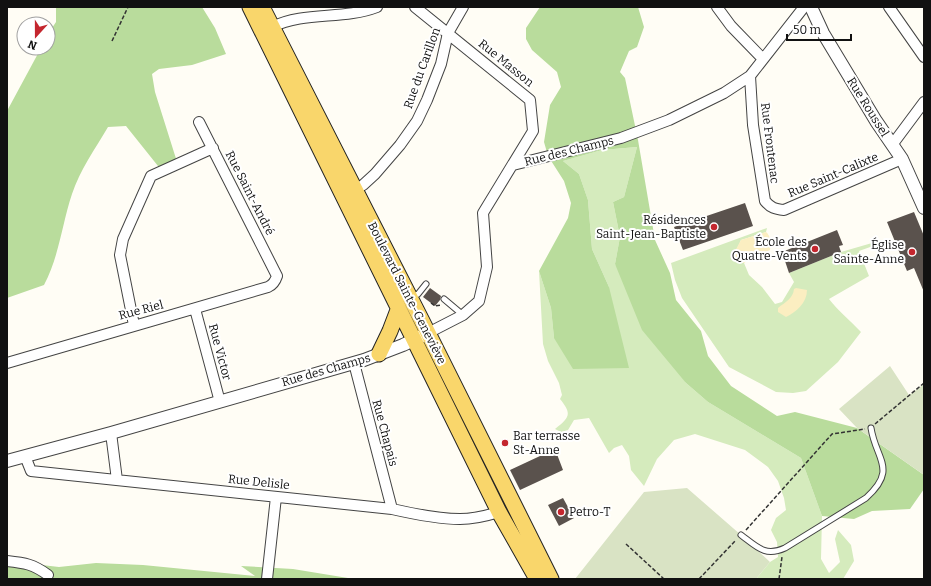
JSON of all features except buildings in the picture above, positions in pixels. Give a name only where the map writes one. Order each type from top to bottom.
[{"type":"main road","name":"Boulevard Sainte-Geneviève","points":[[250,7],[398,310],[499,512],[538,579]]},
{"type":"main road","name":"Boulevard Sainte-Geneviève","points":[[262,7],[551,579]]},
{"type":"main road","points":[[380,354],[398,310]]},
{"type":"street","points":[[272,27],[293,19],[332,14],[346,14],[377,7]]},
{"type":"street","name":"Rue Masson","points":[[415,7],[530,100],[533,131],[513,165]]},
{"type":"street","name":"Rue du Carillon","points":[[355,190],[375,174],[400,145],[417,121],[427,100],[440,64],[448,33],[463,7]]},
{"type":"street","points":[[717,7],[731,26],[763,59]]},
{"type":"street","name":"Rue des Champs","points":[[7,461],[111,433],[280,383],[354,363],[414,340],[463,315],[478,301],[487,266],[483,213],[513,165],[608,142],[669,120],[724,93],[750,76],[804,7]]},
{"type":"street","name":"Rue Roussel","points":[[811,7],[823,33],[876,121],[902,159],[924,208]]},
{"type":"street","points":[[889,7],[924,57]]},
{"type":"street","name":"Rue Frontenac","points":[[750,76],[753,125],[765,201],[774,209]]},
{"type":"street","points":[[892,145],[924,102]]},
{"type":"street","name":"Rue Saint-André","points":[[199,122],[277,276]]},
{"type":"street","points":[[134,325],[120,255],[123,239],[150,176],[213,148]]},
{"type":"street","name":"Rue Saint-Calixte","points":[[774,209],[784,210],[902,159]]},
{"type":"street","name":"Rue Riel","points":[[7,363],[134,325],[268,288],[272,285],[277,276]]},
{"type":"street","name":"Rue Victor","points":[[195,309],[220,402]]},
{"type":"street","name":"Rue Chapais","points":[[354,363],[392,509]]},
{"type":"street","points":[[111,433],[117,480]]},
{"type":"street","name":"Rue Delisle","points":[[25,456],[31,471],[392,509],[437,518],[461,519],[479,517],[499,512]]},
{"type":"street","points":[[267,579],[276,497]]},
{"type":"street","points":[[7,561],[25,562],[37,567],[48,575]]},
{"type":"lane","points":[[410,298],[418,294],[426,284]]},
{"type":"lane","points":[[444,299],[463,315]]},
{"type":"lane","points":[[741,535],[759,548],[770,552],[777,551],[785,548],[866,498],[874,491],[883,475],[883,463],[872,439],[870,428]]},
{"type":"path","points":[[112,41],[128,7]]},
{"type":"path","points":[[431,303],[435,306],[442,305]]},
{"type":"path","points":[[699,579],[809,460]]},
{"type":"path","points":[[626,544],[664,579]]},
{"type":"path","points":[[779,579],[782,556],[785,548]]},
{"type":"green space","points":[[56,7],[202,7],[215,28],[226,54],[192,65],[159,69],[152,74],[155,92],[178,165],[162,171],[126,126],[108,127],[75,185],[53,263],[44,285],[7,298],[7,111],[37,56],[56,56]]},
{"type":"green space","points":[[540,7],[638,7],[644,27],[637,47],[629,51],[620,72],[625,78],[638,140],[655,240],[670,273],[676,300],[701,331],[708,356],[731,386],[777,416],[795,412],[857,428],[924,475],[924,489],[910,509],[872,511],[854,519],[822,516],[801,458],[708,402],[686,383],[642,330],[615,264],[620,237],[613,202],[624,197],[637,147],[602,150],[563,161],[579,174],[588,200],[592,249],[609,287],[629,368],[573,369],[554,338],[551,308],[539,271],[568,218],[571,203],[564,181],[548,156],[544,142],[550,105],[561,87],[557,72],[532,50],[526,39],[526,28]]},
{"type":"green space","points":[[637,147],[624,197],[613,202],[620,237],[615,264],[686,383],[708,402],[801,458],[822,516],[821,559],[829,573],[840,562],[835,539],[838,530],[851,545],[854,561],[843,579],[756,579],[770,562],[778,557],[777,542],[771,530],[776,518],[786,510],[784,498],[778,481],[768,467],[745,450],[695,434],[674,440],[657,459],[644,486],[631,470],[629,456],[622,445],[614,448],[609,453],[589,418],[574,420],[568,430],[561,432],[555,429],[564,421],[568,415],[568,412],[560,399],[562,395],[559,383],[548,361],[543,344],[539,271],[551,308],[554,338],[609,287],[592,249],[588,200],[579,174],[563,161],[602,150]]},
{"type":"green space","points":[[767,228],[766,232],[741,240],[734,255],[737,261],[744,263],[749,275],[762,287],[775,304],[782,302],[794,282],[789,273],[841,252],[872,243],[873,246],[859,251],[869,276],[829,299],[836,308],[861,332],[838,362],[806,391],[793,393],[776,392],[729,367],[682,298],[675,280],[671,263]]},
{"type":"green space","points":[[890,366],[909,395],[924,384],[924,475],[857,428],[839,409]]},
{"type":"green space","points":[[687,488],[770,562],[756,579],[575,579],[644,492]]},
{"type":"green space","points":[[7,561],[59,567],[96,563],[143,565],[255,576],[241,566],[293,569],[354,579],[7,579]]},
{"type":"sand","points":[[766,232],[770,238],[770,250],[751,258],[744,263],[737,261],[733,255],[741,240]]},
{"type":"sand","points":[[794,289],[807,290],[807,295],[797,310],[786,317],[778,312],[778,308],[790,298]]},
{"type":"place","name":"Résidences Saint-Jean-Baptiste","points":[[714,227]]},
{"type":"place","name":"École des Quatre-Vents","points":[[815,249]]},
{"type":"place","name":"Église Sainte-Anne","points":[[912,252]]},
{"type":"place","name":"Bar terrasse St-Anne","points":[[505,443]]},
{"type":"place","name":"Petro-T","points":[[561,512]]}]
